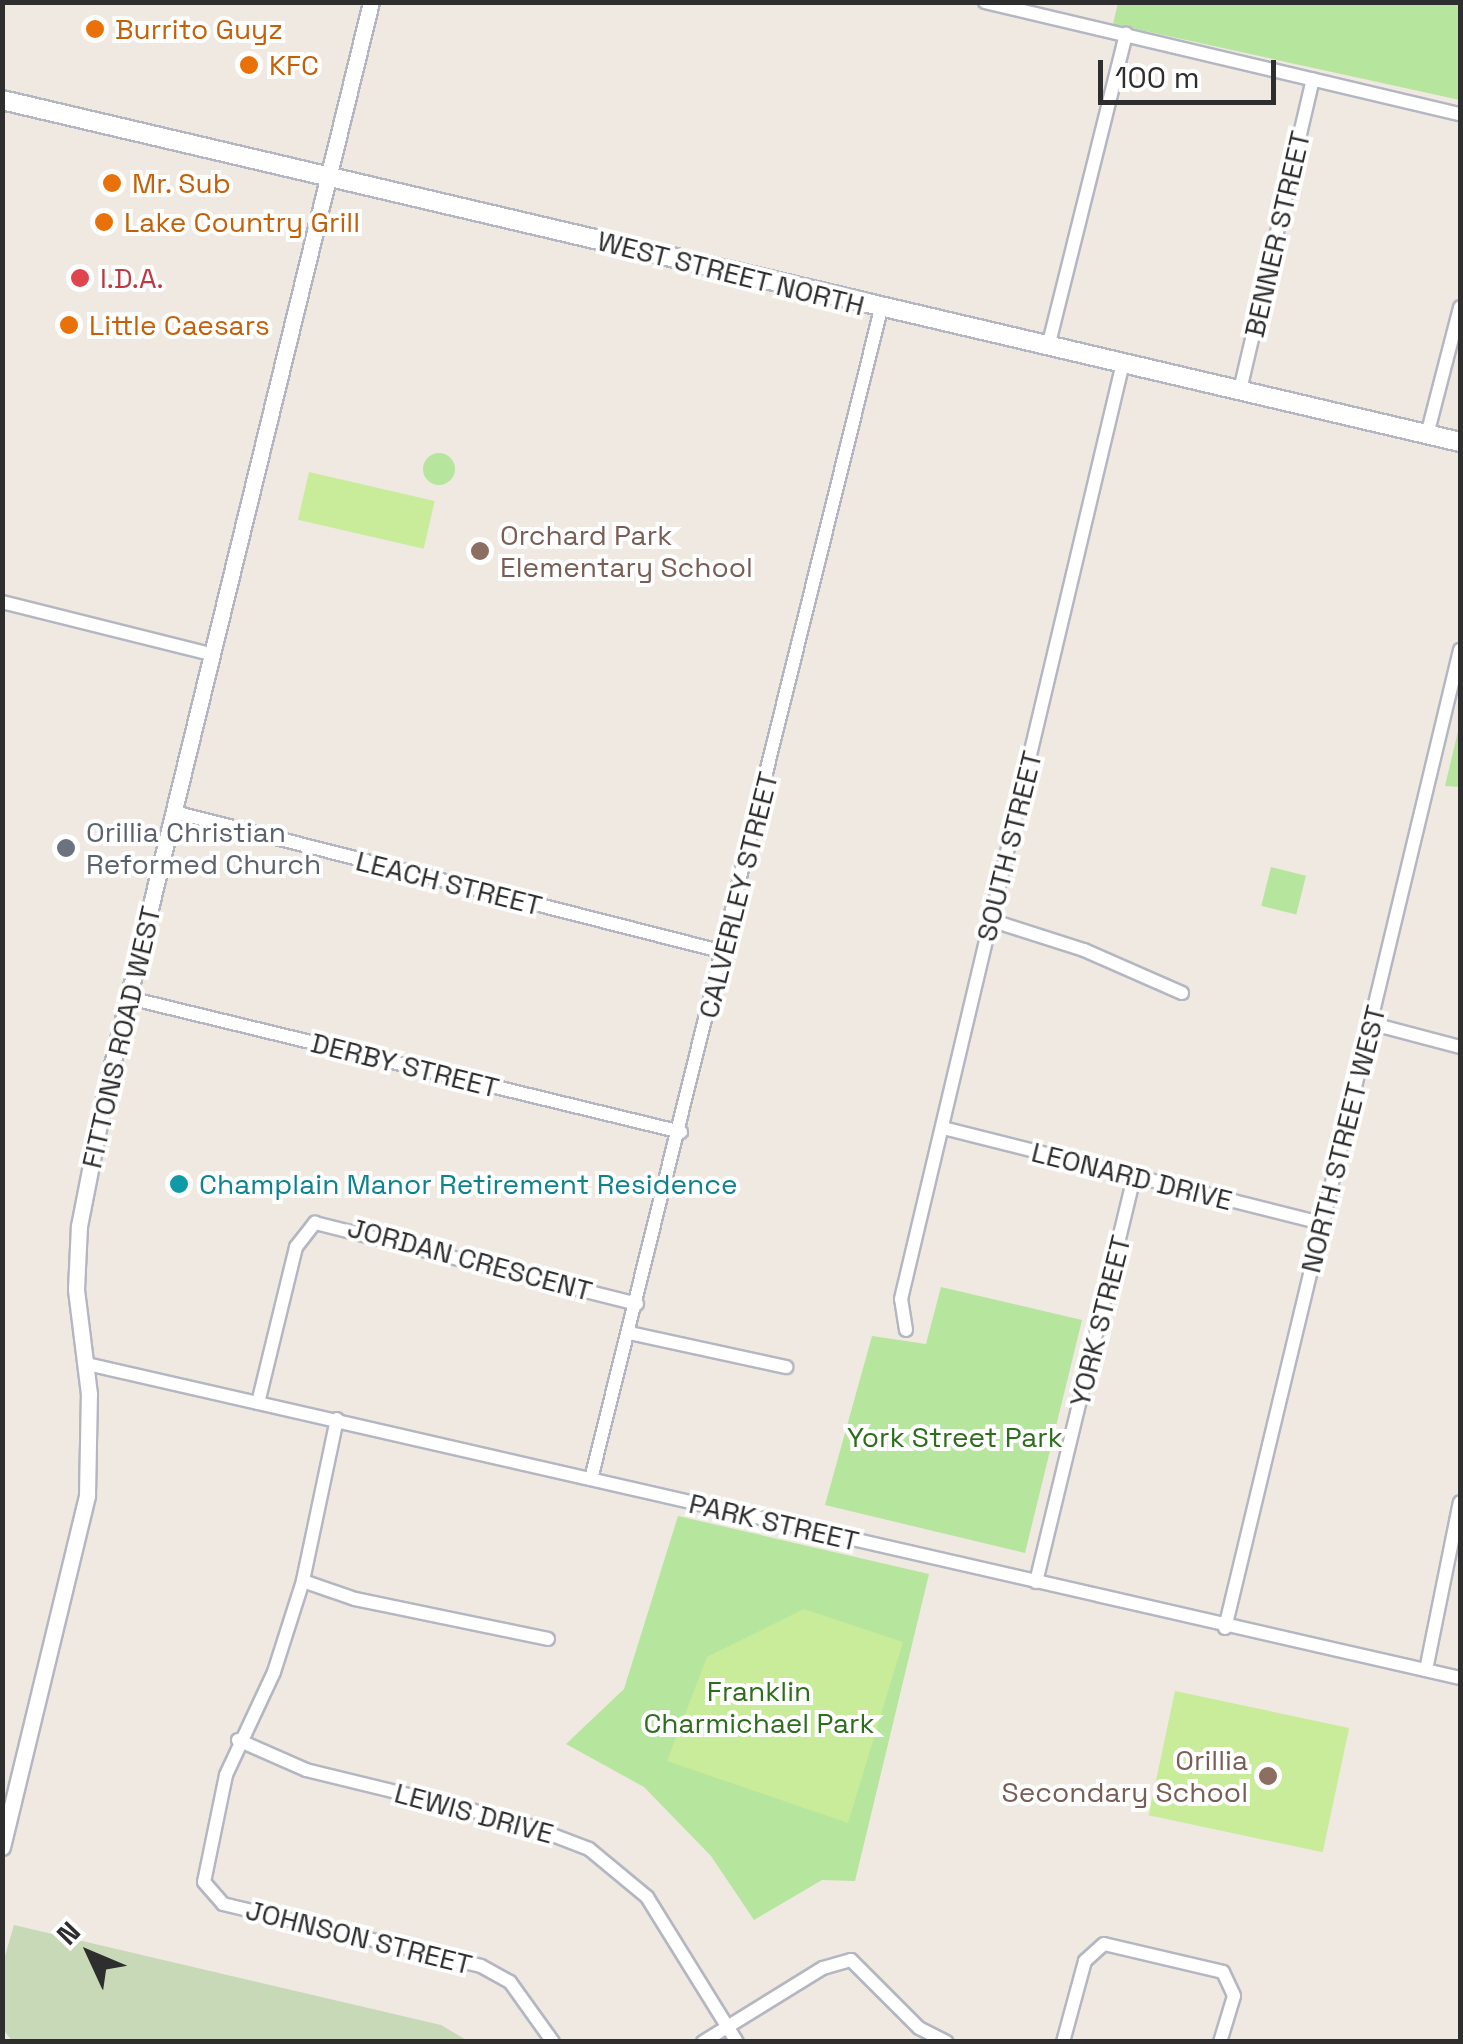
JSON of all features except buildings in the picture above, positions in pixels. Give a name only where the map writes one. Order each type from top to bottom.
[{"type":"main road","name":"WEST STREET NORTH","points":[[2,100],[1460,442]]},
{"type":"street","name":"FITTONS ROAD WEST","points":[[2,1847],[88,1495],[87,1364],[76,1289],[80,1226],[210,654],[371,2]]},
{"type":"street","points":[[984,2],[1460,114]]},
{"type":"street","points":[[1048,346],[1126,34]]},
{"type":"street","name":"BENNER STREET","points":[[1240,390],[1313,78]]},
{"type":"street","points":[[1427,434],[1460,307]]},
{"type":"street","name":"CALVERLEY STREET","points":[[590,1479],[681,1132],[881,309]]},
{"type":"street","name":"SOUTH STREET","points":[[906,1330],[900,1298],[1124,363]]},
{"type":"street","points":[[2,602],[210,654]]},
{"type":"street","name":"NORTH STREET WEST","points":[[1225,1628],[1460,650]]},
{"type":"street","name":"LEACH STREET","points":[[174,812],[724,952]]},
{"type":"street","points":[[990,920],[1084,950],[1182,992]]},
{"type":"street","name":"DERBY STREET","points":[[129,998],[681,1132]]},
{"type":"street","points":[[1373,1024],[1460,1047]]},
{"type":"street","name":"LEONARD DRIVE","points":[[943,1128],[1322,1224]]},
{"type":"street","name":"YORK STREET","points":[[1036,1582],[1134,1176]]},
{"type":"street","name":"JORDAN CRESCENT","points":[[258,1403],[296,1246],[315,1222],[636,1304]]},
{"type":"street","points":[[629,1332],[786,1367]]},
{"type":"street","name":"PARK STREET","points":[[87,1364],[1225,1628],[1460,1678]]},
{"type":"street","name":"JOHNSON STREET","points":[[337,1420],[303,1581],[274,1672],[238,1740],[204,1882],[223,1904],[481,1966],[510,1982],[553,2042]]},
{"type":"street","points":[[1426,1670],[1460,1502]]},
{"type":"street","points":[[303,1581],[354,1599],[548,1639]]},
{"type":"street","name":"LEWIS DRIVE","points":[[238,1740],[306,1770],[516,1821],[589,1849],[646,1897],[737,2042]]},
{"type":"street","points":[[1063,2042],[1085,1960],[1104,1944],[1222,1972],[1234,1996],[1220,2042]]},
{"type":"street","points":[[702,2042],[823,1968],[850,1960],[918,2028],[947,2042]]},
{"type":"green space","points":[[1118,3],[1460,3],[1460,100],[1113,24]]},
{"type":"green space","points":[[439,453],[450,458],[455,469],[450,480],[439,485],[428,480],[423,469],[428,458]]},
{"type":"green space","points":[[309,472],[435,501],[424,549],[298,520]]},
{"type":"green space","points":[[1460,723],[1460,787],[1445,786]]},
{"type":"green space","points":[[1271,867],[1306,876],[1296,915],[1261,906]]},
{"type":"green space","name":"York Street Park","points":[[941,1287],[1082,1320],[1025,1553],[825,1505],[872,1336],[926,1344]]},
{"type":"green space","name":"Franklin Charmichael Park","points":[[678,1516],[929,1574],[855,1881],[822,1880],[754,1920],[711,1856],[644,1787],[566,1744],[624,1689]]},
{"type":"green space","points":[[804,1609],[903,1642],[848,1823],[667,1761],[707,1657]]},
{"type":"green space","points":[[1175,1691],[1349,1728],[1323,1852],[1149,1815]]},
{"type":"green space","points":[[14,1925],[441,2025],[468,2041],[12,2041],[3,2029],[2,1966]]},
{"type":"place","name":"Burrito Guyz","points":[[95,29]]},
{"type":"place","name":"KFC","points":[[249,65]]},
{"type":"place","name":"Mr. Sub","points":[[112,183]]},
{"type":"place","name":"Lake Country Grill","points":[[104,222]]},
{"type":"place","name":"I.D.A.","points":[[80,278]]},
{"type":"place","name":"Little Caesars","points":[[69,325]]},
{"type":"place","name":"Orchard Park Elementary School","points":[[480,551]]},
{"type":"place","name":"Orillia Christian Reformed Church","points":[[66,848]]},
{"type":"place","name":"Champlain Manor Retirement Residence","points":[[179,1184]]},
{"type":"place","name":"Orillia Secondary School","points":[[1268,1776]]}]
